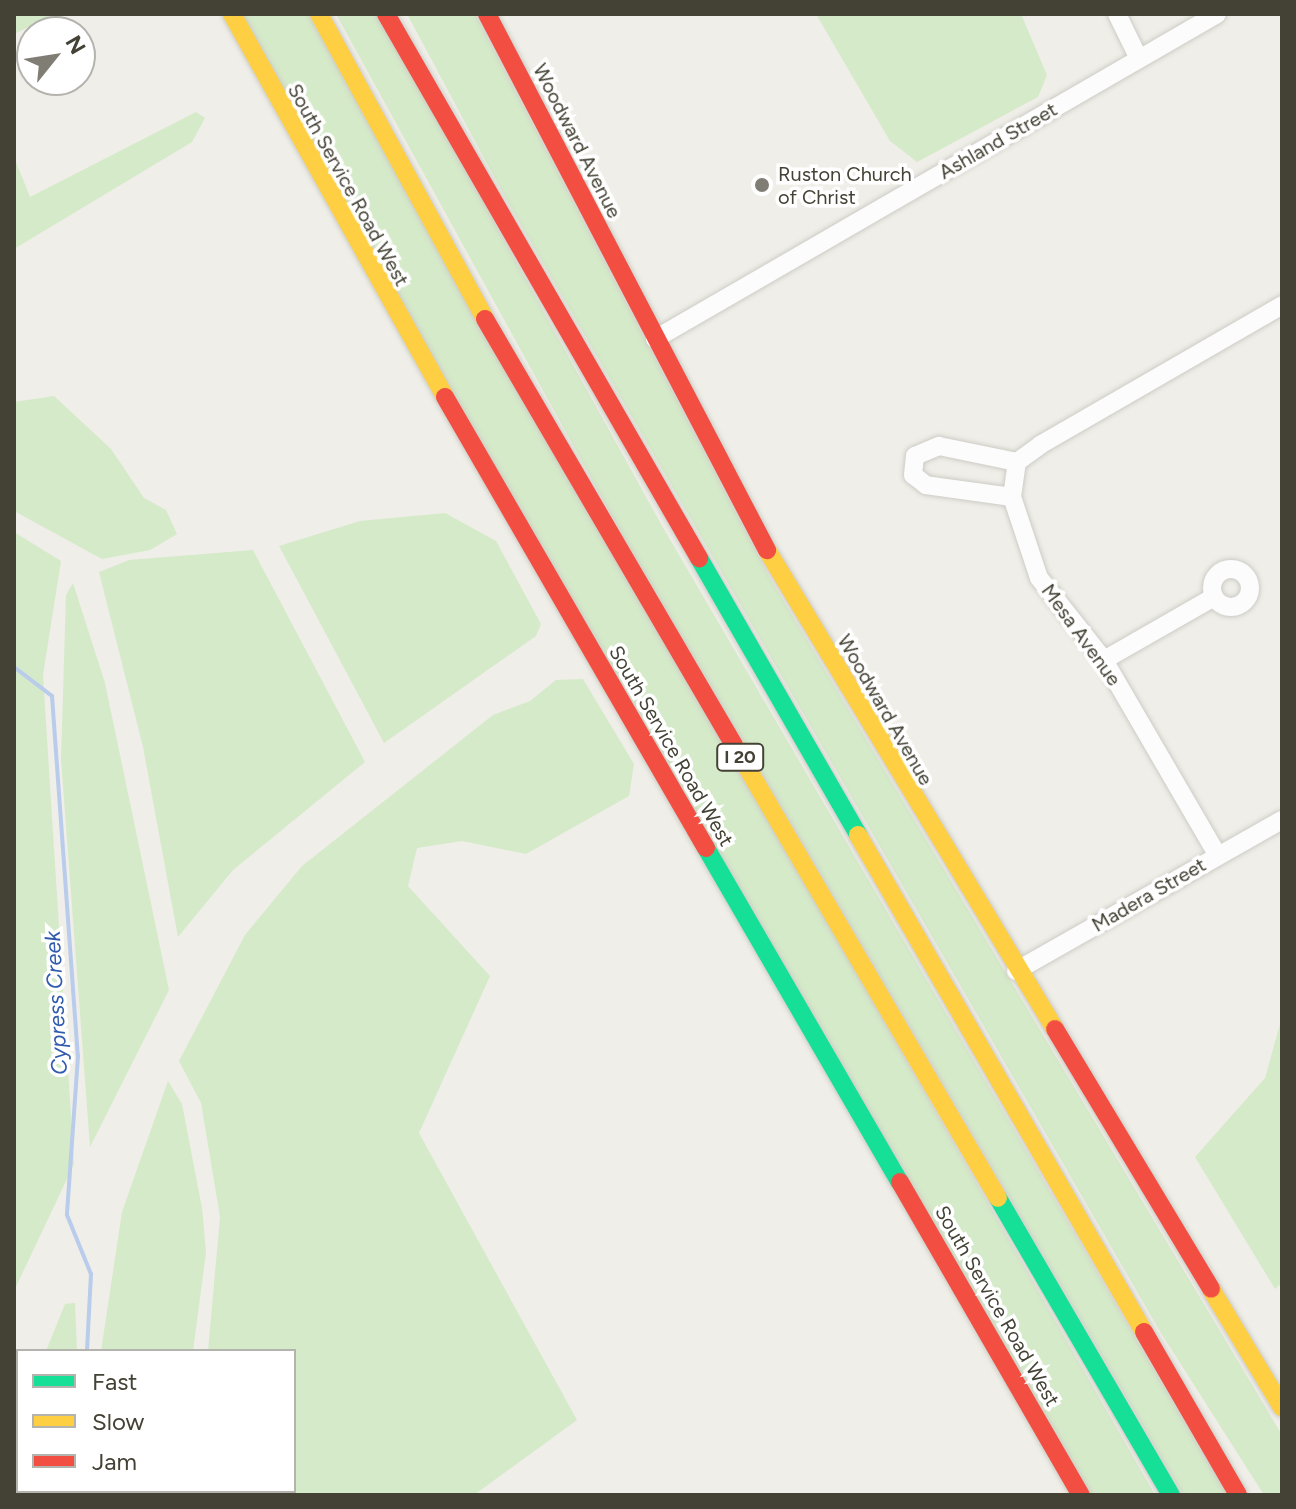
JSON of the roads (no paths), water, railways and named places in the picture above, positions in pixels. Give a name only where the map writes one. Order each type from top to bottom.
[{"type":"main road","name":"South Service Road West","points":[[232,14],[342,221],[1081,1495]]},
{"type":"main road","name":"I 20","points":[[319,14],[438,239],[1171,1495]]},
{"type":"main road","points":[[386,14],[1238,1495]]},
{"type":"main road","name":"Woodward Avenue","points":[[487,14],[757,534],[1016,971],[1282,1407]]},
{"type":"street","points":[[1117,14],[1139,59]]},
{"type":"street","name":"Ashland Street","points":[[655,339],[1217,14]]},
{"type":"street","points":[[1012,497],[926,485],[913,475],[915,456],[939,446],[1017,462],[1282,305]]},
{"type":"street","name":"Mesa Avenue","points":[[1017,462],[1012,497],[1039,578],[1104,660],[1218,856]]},
{"type":"street","points":[[1104,660],[1214,597]]},
{"type":"street","name":"Madera Street","points":[[1016,971],[1282,820]]},
{"type":"waterway","name":"Cypress Creek","points":[[14,667],[52,696],[78,1056],[67,1215],[91,1274],[87,1349]]},
{"type":"place","name":"Ruston Church of Christ","points":[[762,185]]}]
